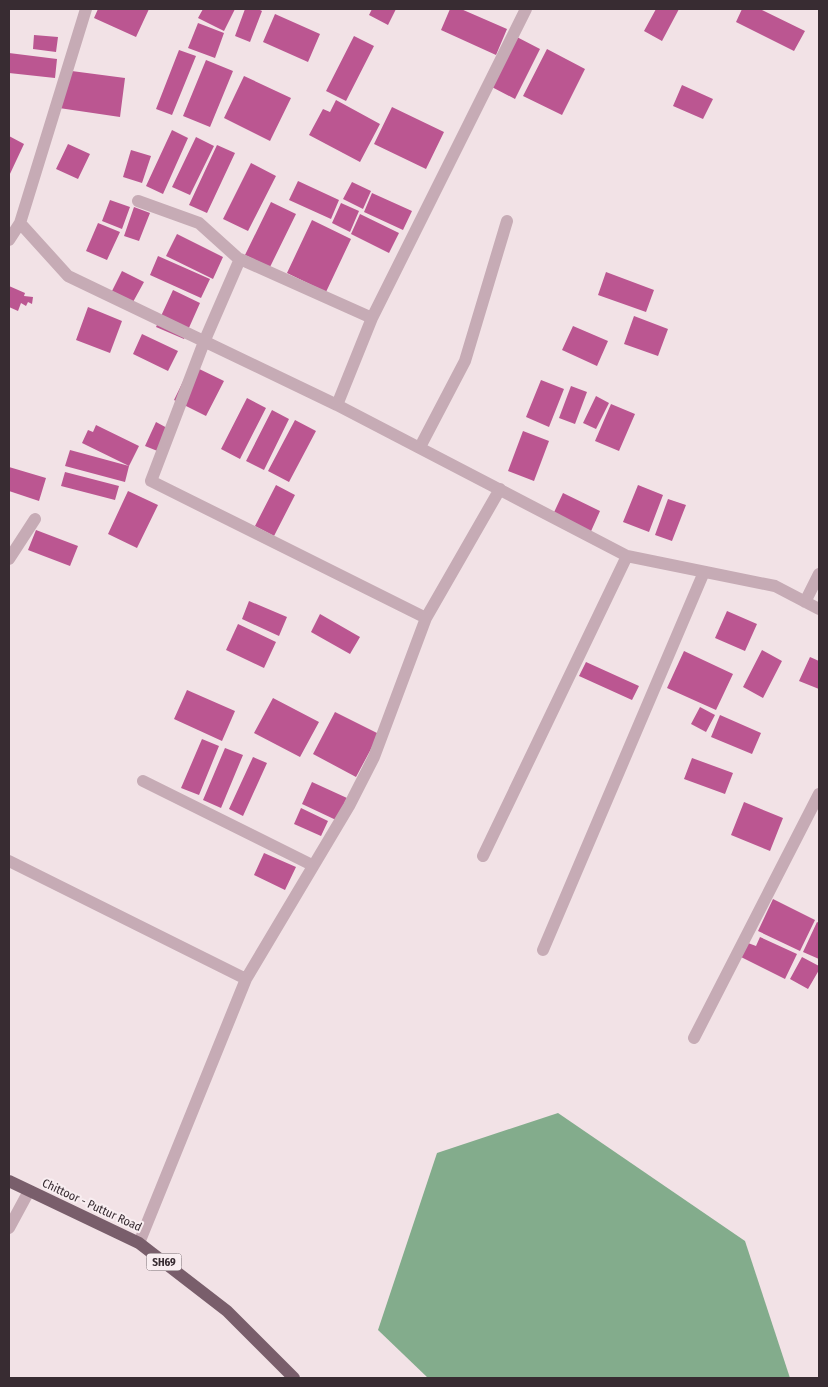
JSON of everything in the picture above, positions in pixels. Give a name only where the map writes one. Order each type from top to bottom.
[{"type":"main road","name":"Chittoor - Puttur Road","points":[[9,1181],[140,1242],[226,1311],[294,1378]]},
{"type":"street","points":[[9,240],[20,223],[86,9]]},
{"type":"street","points":[[337,405],[372,318],[526,9]]},
{"type":"street","points":[[138,202],[199,223],[240,260],[372,318]]},
{"type":"street","points":[[420,447],[465,361],[508,221]]},
{"type":"street","points":[[20,223],[68,276],[337,405],[627,556],[775,586],[819,609]]},
{"type":"street","points":[[240,260],[204,342],[151,481],[426,618]]},
{"type":"street","points":[[140,1242],[246,979],[312,865],[349,806],[374,757],[426,618],[500,489]]},
{"type":"street","points":[[9,559],[35,518]]},
{"type":"street","points":[[483,856],[627,556]]},
{"type":"street","points":[[543,950],[704,572]]},
{"type":"street","points":[[805,602],[819,574]]},
{"type":"street","points":[[143,781],[312,865]]},
{"type":"street","points":[[694,1038],[819,794]]},
{"type":"street","points":[[9,861],[246,979]]},
{"type":"street","points":[[9,1228],[29,1190]]},
{"type":"shaded area","points":[[558,1113],[745,1241],[790,1378],[428,1378],[378,1330],[437,1153]]},
{"type":"building","points":[[98,9],[149,9],[136,37],[94,18]]},
{"type":"building","points":[[203,9],[235,9],[224,31],[198,18]]},
{"type":"building","points":[[245,9],[258,9],[262,11],[250,42],[235,36]]},
{"type":"building","points":[[372,9],[396,9],[388,25],[369,15]]},
{"type":"building","points":[[450,9],[461,9],[507,29],[496,55],[441,30]]},
{"type":"building","points":[[656,9],[679,9],[662,41],[644,31]]},
{"type":"building","points":[[742,9],[760,9],[805,31],[794,51],[736,22]]},
{"type":"building","points":[[275,14],[320,34],[308,62],[263,42]]},
{"type":"building","points":[[198,23],[224,33],[215,58],[188,48]]},
{"type":"building","points":[[34,35],[58,37],[56,52],[33,49]]},
{"type":"building","points":[[513,35],[540,49],[515,99],[488,85]]},
{"type":"building","points":[[354,36],[374,46],[346,101],[326,91]]},
{"type":"building","points":[[547,49],[585,69],[562,115],[523,96]]},
{"type":"building","points":[[179,50],[196,56],[172,115],[156,109]]},
{"type":"building","points":[[9,53],[57,59],[55,78],[9,73]]},
{"type":"building","points":[[206,60],[233,71],[210,127],[183,116]]},
{"type":"building","points":[[64,70],[125,78],[120,117],[59,108]]},
{"type":"building","points":[[244,76],[291,98],[270,141],[224,118]]},
{"type":"building","points":[[682,85],[713,99],[703,119],[673,106]]},
{"type":"building","points":[[336,100],[380,124],[360,162],[309,135],[323,109],[330,112]]},
{"type":"building","points":[[392,107],[444,132],[426,169],[374,144]]},
{"type":"building","points":[[172,130],[188,138],[163,194],[146,186]]},
{"type":"building","points":[[9,136],[24,144],[9,176]]},
{"type":"building","points":[[196,137],[214,146],[190,195],[172,187]]},
{"type":"building","points":[[68,144],[90,154],[78,179],[56,169]]},
{"type":"building","points":[[217,145],[235,153],[207,213],[189,205]]},
{"type":"building","points":[[131,150],[151,156],[142,183],[123,177]]},
{"type":"building","points":[[251,163],[276,176],[248,231],[223,219]]},
{"type":"building","points":[[298,181],[339,200],[331,219],[289,200]]},
{"type":"building","points":[[352,182],[371,191],[363,209],[343,199]]},
{"type":"building","points":[[372,193],[412,211],[403,230],[364,212]]},
{"type":"building","points":[[110,200],[130,207],[122,229],[102,221]]},
{"type":"building","points":[[271,202],[296,214],[270,267],[245,255]]},
{"type":"building","points":[[341,203],[359,211],[350,232],[332,223]]},
{"type":"building","points":[[134,207],[150,213],[139,241],[124,236]]},
{"type":"building","points":[[360,214],[399,233],[389,253],[351,234]]},
{"type":"building","points":[[312,220],[351,239],[326,292],[287,273]]},
{"type":"building","points":[[98,223],[120,232],[107,260],[86,251]]},
{"type":"building","points":[[177,234],[223,257],[213,279],[166,256]]},
{"type":"building","points":[[158,256],[210,279],[201,298],[150,275]]},
{"type":"building","points":[[122,271],[144,282],[133,302],[112,291]]},
{"type":"building","points":[[606,272],[654,290],[646,312],[598,295]]},
{"type":"building","points":[[9,286],[25,293],[24,296],[33,297],[32,304],[28,302],[26,306],[21,303],[18,311],[9,307]]},
{"type":"building","points":[[173,290],[200,303],[184,339],[156,327]]},
{"type":"building","points":[[88,307],[122,321],[110,353],[76,340]]},
{"type":"building","points":[[634,316],[668,329],[658,356],[624,344]]},
{"type":"building","points":[[573,326],[608,341],[597,366],[562,350]]},
{"type":"building","points":[[142,334],[178,351],[168,371],[133,354]]},
{"type":"building","points":[[191,365],[224,381],[206,416],[174,400]]},
{"type":"building","points":[[541,380],[564,389],[549,427],[526,417]]},
{"type":"building","points":[[571,386],[587,392],[575,424],[559,418]]},
{"type":"building","points":[[596,396],[609,403],[596,429],[583,423]]},
{"type":"building","points":[[247,398],[266,408],[240,459],[221,449]]},
{"type":"building","points":[[611,404],[635,414],[619,451],[595,441]]},
{"type":"building","points":[[272,410],[289,419],[264,470],[246,461]]},
{"type":"building","points":[[295,420],[316,431],[289,482],[268,471]]},
{"type":"building","points":[[156,422],[169,429],[160,452],[145,446]]},
{"type":"building","points":[[96,425],[139,446],[129,466],[82,443],[88,430],[93,432]]},
{"type":"building","points":[[523,431],[549,441],[534,481],[508,471]]},
{"type":"building","points":[[70,450],[129,466],[125,482],[65,466]]},
{"type":"building","points":[[9,467],[46,478],[39,501],[9,491]]},
{"type":"building","points":[[65,472],[119,486],[115,500],[61,486]]},
{"type":"building","points":[[276,485],[295,495],[274,536],[255,526]]},
{"type":"building","points":[[638,485],[663,495],[649,532],[623,522]]},
{"type":"building","points":[[128,491],[158,505],[137,548],[108,534]]},
{"type":"building","points":[[563,493],[600,511],[588,538],[550,521]]},
{"type":"building","points":[[668,499],[686,505],[672,541],[655,535]]},
{"type":"building","points":[[36,530],[78,546],[70,566],[28,550]]},
{"type":"building","points":[[249,601],[287,617],[279,636],[242,619]]},
{"type":"building","points":[[727,611],[757,624],[745,651],[715,638]]},
{"type":"building","points":[[320,614],[360,637],[350,654],[311,632]]},
{"type":"building","points":[[238,624],[276,642],[264,668],[226,650]]},
{"type":"building","points":[[762,650],[782,661],[763,698],[743,687]]},
{"type":"building","points":[[684,651],[733,674],[716,710],[667,688]]},
{"type":"building","points":[[810,657],[819,661],[819,689],[799,681]]},
{"type":"building","points":[[586,662],[639,686],[632,700],[579,676]]},
{"type":"building","points":[[187,690],[235,711],[222,741],[174,719]]},
{"type":"building","points":[[273,698],[319,722],[300,757],[254,733]]},
{"type":"building","points":[[700,707],[715,715],[706,732],[691,724]]},
{"type":"building","points":[[335,712],[379,734],[356,777],[313,754]]},
{"type":"building","points":[[720,715],[761,733],[752,754],[711,737]]},
{"type":"building","points":[[202,739],[219,746],[199,795],[181,788]]},
{"type":"building","points":[[225,748],[243,755],[221,808],[203,800]]},
{"type":"building","points":[[253,757],[267,763],[243,816],[229,809]]},
{"type":"building","points":[[692,758],[733,773],[725,794],[684,779]]},
{"type":"building","points":[[312,782],[347,798],[336,820],[302,804]]},
{"type":"building","points":[[744,802],[783,818],[770,851],[731,835]]},
{"type":"building","points":[[301,808],[328,821],[321,836],[294,824]]},
{"type":"building","points":[[264,853],[296,867],[285,890],[254,875]]},
{"type":"building","points":[[773,899],[815,920],[800,951],[758,931]]},
{"type":"building","points":[[817,922],[819,923],[819,959],[803,952]]},
{"type":"building","points":[[760,937],[797,954],[785,979],[741,957],[748,943],[756,946]]},
{"type":"building","points":[[802,957],[819,966],[819,970],[808,989],[790,979]]}]
